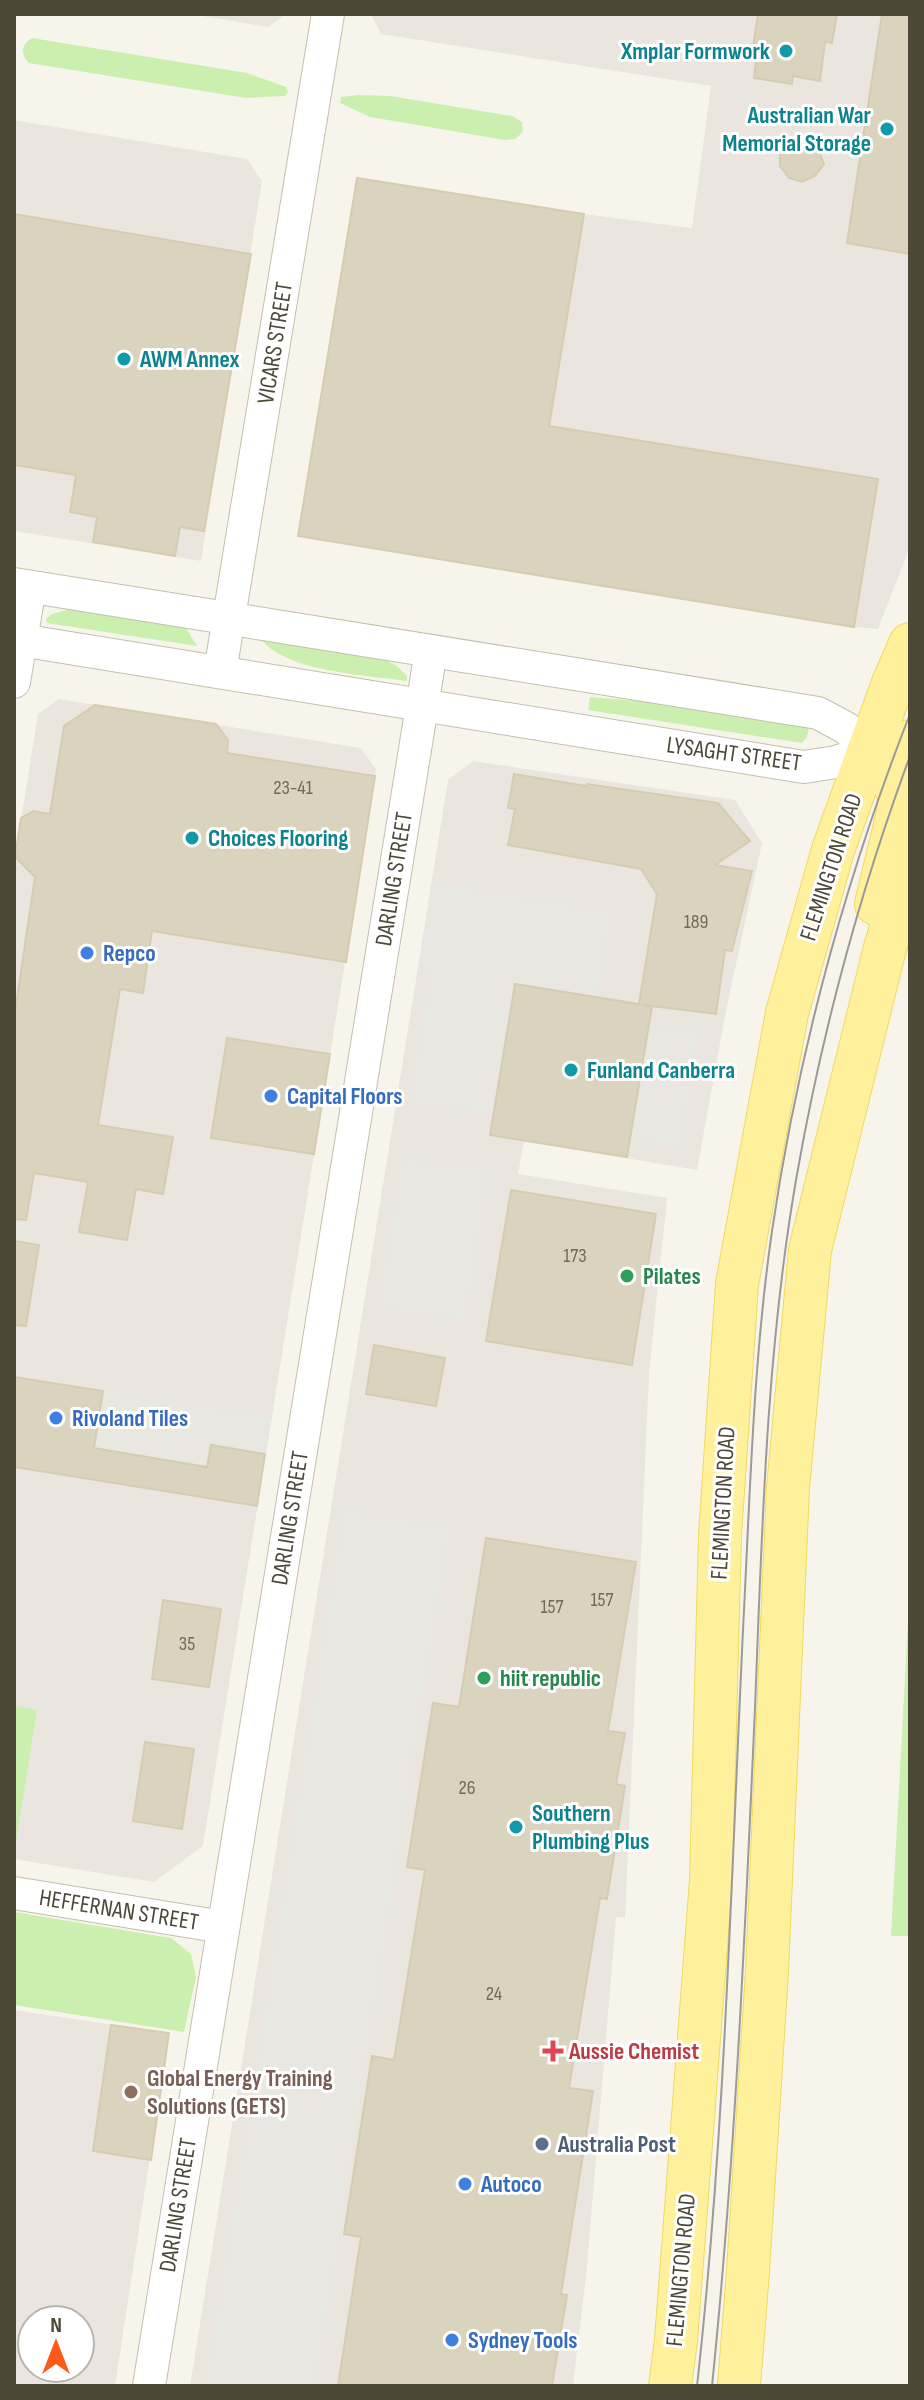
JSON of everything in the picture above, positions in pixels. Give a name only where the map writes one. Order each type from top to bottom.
[{"type":"main road","name":"FLEMINGTON ROAD","points":[[670,2386],[711,1880],[720,1535],[737,1284],[787,1013],[833,850],[910,644]]},
{"type":"main road","points":[[739,2386],[767,1971],[788,1488],[817,1162],[899,809],[898,790],[870,751],[910,741]]},
{"type":"main road","points":[[810,1250],[885,948],[910,869]]},
{"type":"street","name":"VICARS STREET","points":[[220,672],[328,14]]},
{"type":"street","points":[[14,682],[22,585],[818,713],[846,728],[870,751]]},
{"type":"street","name":"LYSAGHT STREET","points":[[18,640],[804,767],[836,762],[870,751]]},
{"type":"street","name":"DARLING STREET","points":[[149,2386],[431,651]]},
{"type":"street","name":"HEFFERNAN STREET","points":[[14,1893],[223,1927]]},
{"type":"shaded area","points":[[191,14],[286,14],[268,27]]},
{"type":"shaded area","points":[[371,14],[910,14],[910,547],[878,629],[304,537],[357,177],[584,214],[692,228],[711,86],[381,34]]},
{"type":"shaded area","name":"AWM Annex","points":[[14,120],[247,159],[262,181],[201,561],[14,531]]},
{"type":"shaded area","points":[[59,699],[361,748],[376,769],[203,1846],[154,1882],[14,1859],[14,864],[38,714]]},
{"type":"shaded area","points":[[473,761],[735,800],[762,843],[725,1016],[697,1170],[524,1141],[518,1174],[667,1198],[649,1374],[625,1918],[616,1917],[586,2277],[573,2386],[190,2386],[448,780]]},
{"type":"shaded area","points":[[432,883],[611,912],[597,997],[515,984],[494,1114],[410,1101],[431,971],[418,969]]},
{"type":"shaded area","points":[[615,1019],[698,1033],[679,1146],[596,1133]]},
{"type":"shaded area","points":[[403,1159],[488,1171],[465,1320],[378,1307]]},
{"type":"shaded area","points":[[103,1391],[272,1418],[265,1454],[211,1445],[207,1467],[94,1448]]},
{"type":"shaded area","points":[[343,1511],[449,1528],[315,2386],[206,2386]]},
{"type":"shaded area","points":[[14,2010],[169,2033],[115,2386],[14,2386]]},
{"type":"green space","points":[[32,38],[247,73],[286,87],[288,92],[285,96],[246,98],[29,63],[23,50]]},
{"type":"green space","points":[[390,96],[512,116],[522,122],[523,132],[515,139],[505,140],[370,117],[340,103],[341,97]]},
{"type":"green space","points":[[78,607],[174,621],[186,628],[197,646],[47,623],[46,619],[52,614]]},
{"type":"green space","points":[[259,637],[369,651],[397,666],[407,676],[407,681],[306,665],[271,649]]},
{"type":"green space","points":[[590,697],[691,705],[809,726],[802,743],[588,710]]},
{"type":"green space","points":[[910,1585],[910,1936],[891,1936]]},
{"type":"green space","points":[[14,1706],[37,1710],[14,1854]]},
{"type":"green space","points":[[14,1912],[171,1938],[191,1954],[196,1977],[184,2032],[14,2005]]},
{"type":"building","name":"Xmplar Formwork","points":[[758,14],[837,14],[832,43],[825,42],[820,81],[793,76],[792,84],[754,78],[756,60],[751,60]]},
{"type":"building","name":"Australian War Memorial Storage","points":[[882,14],[910,14],[910,254],[847,243]]},
{"type":"building","points":[[797,138],[811,140],[824,164],[815,176],[802,182],[789,178],[780,166],[780,152],[784,145]]},
{"type":"building","points":[[357,178],[584,214],[549,426],[878,479],[854,627],[298,536]]},
{"type":"building","name":"AWM Annex","points":[[14,214],[251,254],[204,531],[180,527],[175,556],[93,542],[97,517],[70,512],[76,475],[14,465]]},
{"type":"building","name":"Choices Flooring","points":[[95,705],[216,724],[228,740],[227,753],[375,776],[346,962],[152,931],[143,993],[120,989],[98,1125],[173,1137],[163,1194],[136,1189],[127,1240],[79,1232],[88,1182],[34,1173],[26,1220],[14,1219],[14,1018],[35,877],[15,857],[21,818],[34,811],[50,814],[64,726]]},
{"type":"building","points":[[514,774],[718,803],[750,841],[715,865],[752,871],[732,951],[725,950],[716,1014],[652,1006],[627,1157],[490,1135],[515,984],[639,1004],[657,894],[641,869],[508,845],[515,809],[508,808]]},
{"type":"building","name":"Capital Floors","points":[[227,1038],[330,1054],[314,1154],[211,1138]]},
{"type":"building","points":[[511,1190],[656,1214],[632,1365],[486,1341]]},
{"type":"building","points":[[14,1241],[39,1245],[26,1326],[14,1325]]},
{"type":"building","points":[[374,1345],[445,1358],[436,1406],[366,1394]]},
{"type":"building","name":"Rivoland Tiles","points":[[14,1377],[103,1391],[94,1448],[207,1467],[211,1445],[265,1454],[257,1506],[14,1467]]},
{"type":"building","points":[[486,1538],[636,1562],[608,1731],[625,1733],[616,1784],[625,1786],[607,1899],[600,1898],[569,2088],[593,2091],[561,2294],[567,2295],[552,2386],[338,2386],[361,2237],[344,2234],[372,2056],[394,2060],[425,1870],[407,1867],[433,1703],[459,1707]]},
{"type":"building","points":[[163,1600],[221,1609],[209,1687],[152,1679]]},
{"type":"building","points":[[145,1742],[194,1749],[182,1829],[133,1821]]},
{"type":"building","name":"Global Energy Training Solutions (GETS)","points":[[111,2025],[169,2033],[151,2160],[93,2151]]},
{"type":"tram line","points":[[697,2386],[721,2103],[756,1380],[772,1231],[795,1099],[826,968],[865,840],[910,714]]},
{"type":"tram line","points":[[712,2386],[738,2047],[763,1509],[772,1377],[786,1245],[817,1072],[843,966],[874,860],[910,756]]},
{"type":"place","name":"Xmplar Formwork","points":[[786,51]]},
{"type":"place","name":"Australian War Memorial Storage","points":[[887,129]]},
{"type":"place","name":"AWM Annex","points":[[124,359]]},
{"type":"place","name":"Choices Flooring","points":[[192,838]]},
{"type":"place","name":"Repco","points":[[87,953]]},
{"type":"place","name":"Funland Canberra","points":[[571,1070]]},
{"type":"place","name":"Capital Floors","points":[[271,1096]]},
{"type":"place","name":"Pilates","points":[[627,1276]]},
{"type":"place","name":"Rivoland Tiles","points":[[56,1418]]},
{"type":"place","name":"hiit republic","points":[[484,1678]]},
{"type":"place","name":"Southern Plumbing Plus","points":[[516,1827]]},
{"type":"place","name":"Aussie Chemist","points":[[553,2051]]},
{"type":"place","name":"Global Energy Training Solutions (GETS)","points":[[131,2092]]},
{"type":"place","name":"Australia Post","points":[[542,2144]]},
{"type":"place","name":"Autoco","points":[[465,2184]]},
{"type":"place","name":"Sydney Tools","points":[[452,2340]]}]
